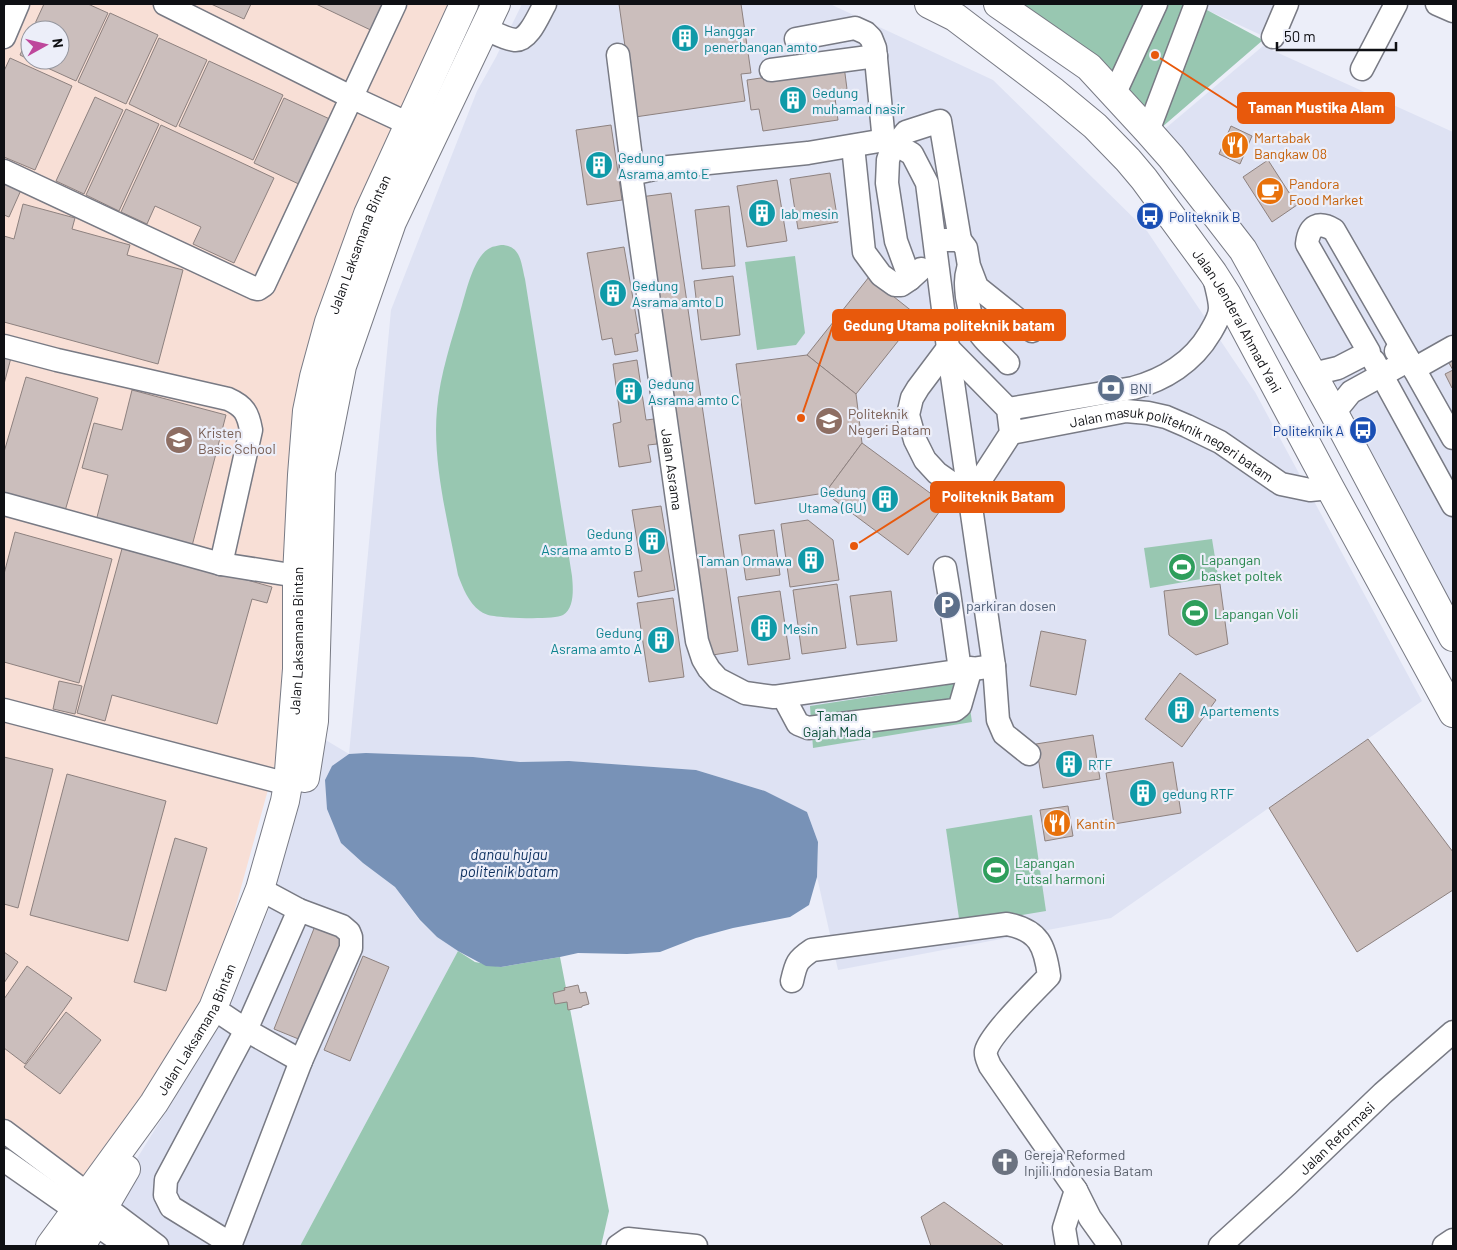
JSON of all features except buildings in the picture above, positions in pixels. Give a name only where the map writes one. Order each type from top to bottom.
[{"type":"main road","name":"Jalan Laksamana Bintan","points":[[50,1246],[90,1208],[228,1018],[278,899],[298,822],[314,721],[321,472],[342,366],[380,218],[409,124],[464,4]]},
{"type":"main road","name":"Jalan Laksamana Bintan","points":[[278,899],[297,669],[297,576],[307,411],[329,322],[380,218],[485,29],[496,4]]},
{"type":"main road","name":"Jalan Jenderal Ahmad Yani","points":[[929,4],[955,17],[1054,92],[1095,126],[1144,179],[1214,273],[1453,713]]},
{"type":"main road","points":[[998,4],[1088,67],[1171,158],[1243,250],[1334,413],[1453,638]]},
{"type":"main road","points":[[1144,179],[1150,165],[1155,160],[1171,158]]},
{"type":"main road","name":"Jalan Laksamana Bintan","points":[[81,1246],[90,1208]]},
{"type":"street","points":[[4,37],[18,4]]},
{"type":"street","points":[[165,4],[409,124]]},
{"type":"street","points":[[4,171],[258,289],[264,286],[395,4]]},
{"type":"street","points":[[485,29],[515,40],[520,39],[530,31],[545,4]]},
{"type":"street","points":[[1114,95],[1156,4]]},
{"type":"street","points":[[1148,131],[1196,4]]},
{"type":"street","points":[[1273,37],[1287,4]]},
{"type":"street","points":[[1362,70],[1396,4]]},
{"type":"street","points":[[1437,4],[1453,11]]},
{"type":"street","points":[[796,39],[855,28],[866,33],[871,38],[875,48],[891,152],[888,160],[887,183],[896,242],[910,279]]},
{"type":"street","name":"Jalan Asrama","points":[[618,55],[631,158],[631,174],[697,641],[703,659],[709,669],[718,679],[745,693],[774,697],[994,666]]},
{"type":"street","points":[[771,70],[876,56]]},
{"type":"street","points":[[890,144],[906,132],[940,121],[960,240],[966,248],[969,266],[977,287],[1032,330]]},
{"type":"street","points":[[631,174],[659,168],[808,153],[879,141],[912,154],[927,183],[948,348],[994,666],[998,720],[1000,729],[1008,738],[1029,754]]},
{"type":"street","points":[[853,146],[864,252],[881,275],[895,285],[901,285],[910,279],[935,248],[953,239],[960,240]]},
{"type":"street","points":[[1451,429],[1411,364],[1334,230],[1326,224],[1315,226],[1308,234],[1308,244],[1453,505]]},
{"type":"street","points":[[969,266],[966,277],[966,291],[974,324],[1008,363]]},
{"type":"street","points":[[1008,409],[1149,384],[1183,364],[1203,345],[1216,322],[1220,308],[1214,273]]},
{"type":"street","points":[[4,346],[228,399],[239,404],[249,417],[251,430],[221,564]]},
{"type":"street","points":[[1334,413],[1351,392],[1382,375],[1453,347]]},
{"type":"street","points":[[948,348],[1008,409],[1011,433],[970,496]]},
{"type":"street","points":[[948,348],[912,398],[908,415],[915,440],[926,460],[937,473],[970,496]]},
{"type":"street","points":[[1312,374],[1338,368],[1369,352],[1382,348],[1396,351],[1411,364]]},
{"type":"street","name":"Jalan masuk politeknik negeri batam","points":[[1011,433],[1126,411],[1148,413],[1166,417],[1220,442],[1281,484],[1310,490],[1330,488]]},
{"type":"street","points":[[4,504],[221,564],[297,576]]},
{"type":"street","points":[[783,696],[798,724],[808,728],[955,710],[960,706],[965,669],[946,573],[971,589],[982,588]]},
{"type":"street","points":[[4,710],[288,784]]},
{"type":"street","points":[[278,899],[342,926],[349,932],[351,948],[301,1061],[231,1245],[171,1207],[165,1195],[166,1180],[228,1018],[301,1061]]},
{"type":"street","points":[[792,980],[796,964],[812,950],[1007,924],[1020,926],[1033,934],[1042,944],[1049,976],[1000,1028],[986,1050],[986,1057],[990,1066],[1076,1190],[1090,1218],[1110,1246]]},
{"type":"street","name":"Jalan Reformasi","points":[[1220,1246],[1383,1093],[1453,1032]]},
{"type":"street","points":[[4,1131],[90,1208],[127,1246]]},
{"type":"street","points":[[4,1160],[157,1246]]},
{"type":"street","points":[[1067,1246],[1064,1228],[1076,1190]]},
{"type":"street","points":[[618,1246],[628,1239],[696,1246]]},
{"type":"street","points":[[1444,1246],[1453,1240]]},
{"type":"shaded area","points":[[4,4],[451,4],[296,416],[277,757],[213,989],[91,1186],[4,1125]]},
{"type":"shaded area","points":[[522,4],[830,4],[993,80],[1147,231],[1255,392],[1422,701],[1111,918],[838,970],[817,877],[818,842],[807,812],[765,791],[696,770],[569,761],[520,762],[473,757],[427,756],[341,843],[363,863],[395,887],[420,921],[437,937],[458,951],[300,1246],[163,1246],[108,1205],[220,1025],[269,909],[294,787],[299,724],[349,754],[391,310],[477,91]]},
{"type":"shaded area","points":[[1199,4],[1275,4],[1261,35],[1207,10]]},
{"type":"shaded area","points":[[1263,46],[1453,132],[1453,621],[1160,133]]},
{"type":"green space","points":[[998,4],[1199,4],[1263,40],[1154,134]]},
{"type":"green space","points":[[501,245],[513,248],[519,256],[525,279],[572,576],[573,591],[570,608],[558,617],[492,616],[480,611],[472,603],[458,575],[442,492],[437,450],[437,409],[450,344],[475,265],[484,252],[491,247]]},
{"type":"green space","points":[[795,256],[805,333],[796,345],[757,350],[745,262]]},
{"type":"green space","name":"Lapangan basket poltek","points":[[1212,539],[1218,576],[1150,588],[1144,548]]},
{"type":"green space","name":"Taman Gajah Mada","points":[[966,682],[972,722],[813,748],[810,706]]},
{"type":"green space","name":"Lapangan Futsal harmoni","points":[[1032,815],[1046,911],[960,925],[946,829]]},
{"type":"green space","points":[[458,951],[475,962],[501,967],[560,957],[609,1211],[601,1246],[300,1246]]},
{"type":"water","name":"danau hujau politenik batam","points":[[349,754],[473,757],[520,762],[569,761],[696,770],[765,791],[807,812],[818,842],[817,877],[809,905],[790,917],[733,928],[696,938],[660,952],[627,954],[578,953],[501,967],[486,966],[437,937],[420,920],[395,887],[363,863],[341,843],[327,809],[325,780],[332,766]]},
{"type":"place","name":"Hanggar penerbangan amto","points":[[685,38]]},
{"type":"place","name":"Taman Mustika Alam","points":[[1155,55]]},
{"type":"place","name":"Gedung muhamad nasir","points":[[793,100]]},
{"type":"place","name":"Martabak Bangkaw 08","points":[[1235,145]]},
{"type":"place","name":"Gedung Asrama amto E","points":[[599,165]]},
{"type":"place","name":"Pandora Food Market","points":[[1270,191]]},
{"type":"place","name":"lab mesin","points":[[762,213]]},
{"type":"place","name":"Politeknik B","points":[[1150,216]]},
{"type":"place","name":"Gedung Asrama amto D","points":[[613,293]]},
{"type":"place","name":"BNI","points":[[1111,388]]},
{"type":"place","name":"Gedung Asrama amto C","points":[[629,391]]},
{"type":"place","name":"Gedung Utama politeknik batam","points":[[801,418]]},
{"type":"place","name":"Politeknik Negeri Batam","points":[[829,421]]},
{"type":"place","name":"Politeknik A","points":[[1363,430]]},
{"type":"place","name":"Kristen Basic School","points":[[179,440]]},
{"type":"place","name":"Gedung Utama (GU)","points":[[885,499]]},
{"type":"place","name":"Gedung Asrama amto B","points":[[652,541]]},
{"type":"place","name":"Politeknik Batam","points":[[854,546]]},
{"type":"place","name":"Taman Ormawa","points":[[811,560]]},
{"type":"place","name":"Lapangan basket poltek","points":[[1182,567]]},
{"type":"place","name":"parkiran dosen","points":[[947,605]]},
{"type":"place","name":"Lapangan Voli","points":[[1195,613]]},
{"type":"place","name":"Mesin","points":[[764,628]]},
{"type":"place","name":"Gedung Asrama amto A","points":[[661,640]]},
{"type":"place","name":"Apartements","points":[[1181,710]]},
{"type":"place","name":"RTF","points":[[1069,764]]},
{"type":"place","name":"gedung RTF","points":[[1143,793]]},
{"type":"place","name":"Kantin","points":[[1057,823]]},
{"type":"place","name":"Lapangan Futsal harmoni","points":[[996,870]]},
{"type":"place","name":"Gereja Reformed Injili Indonesia Batam","points":[[1005,1162]]}]
